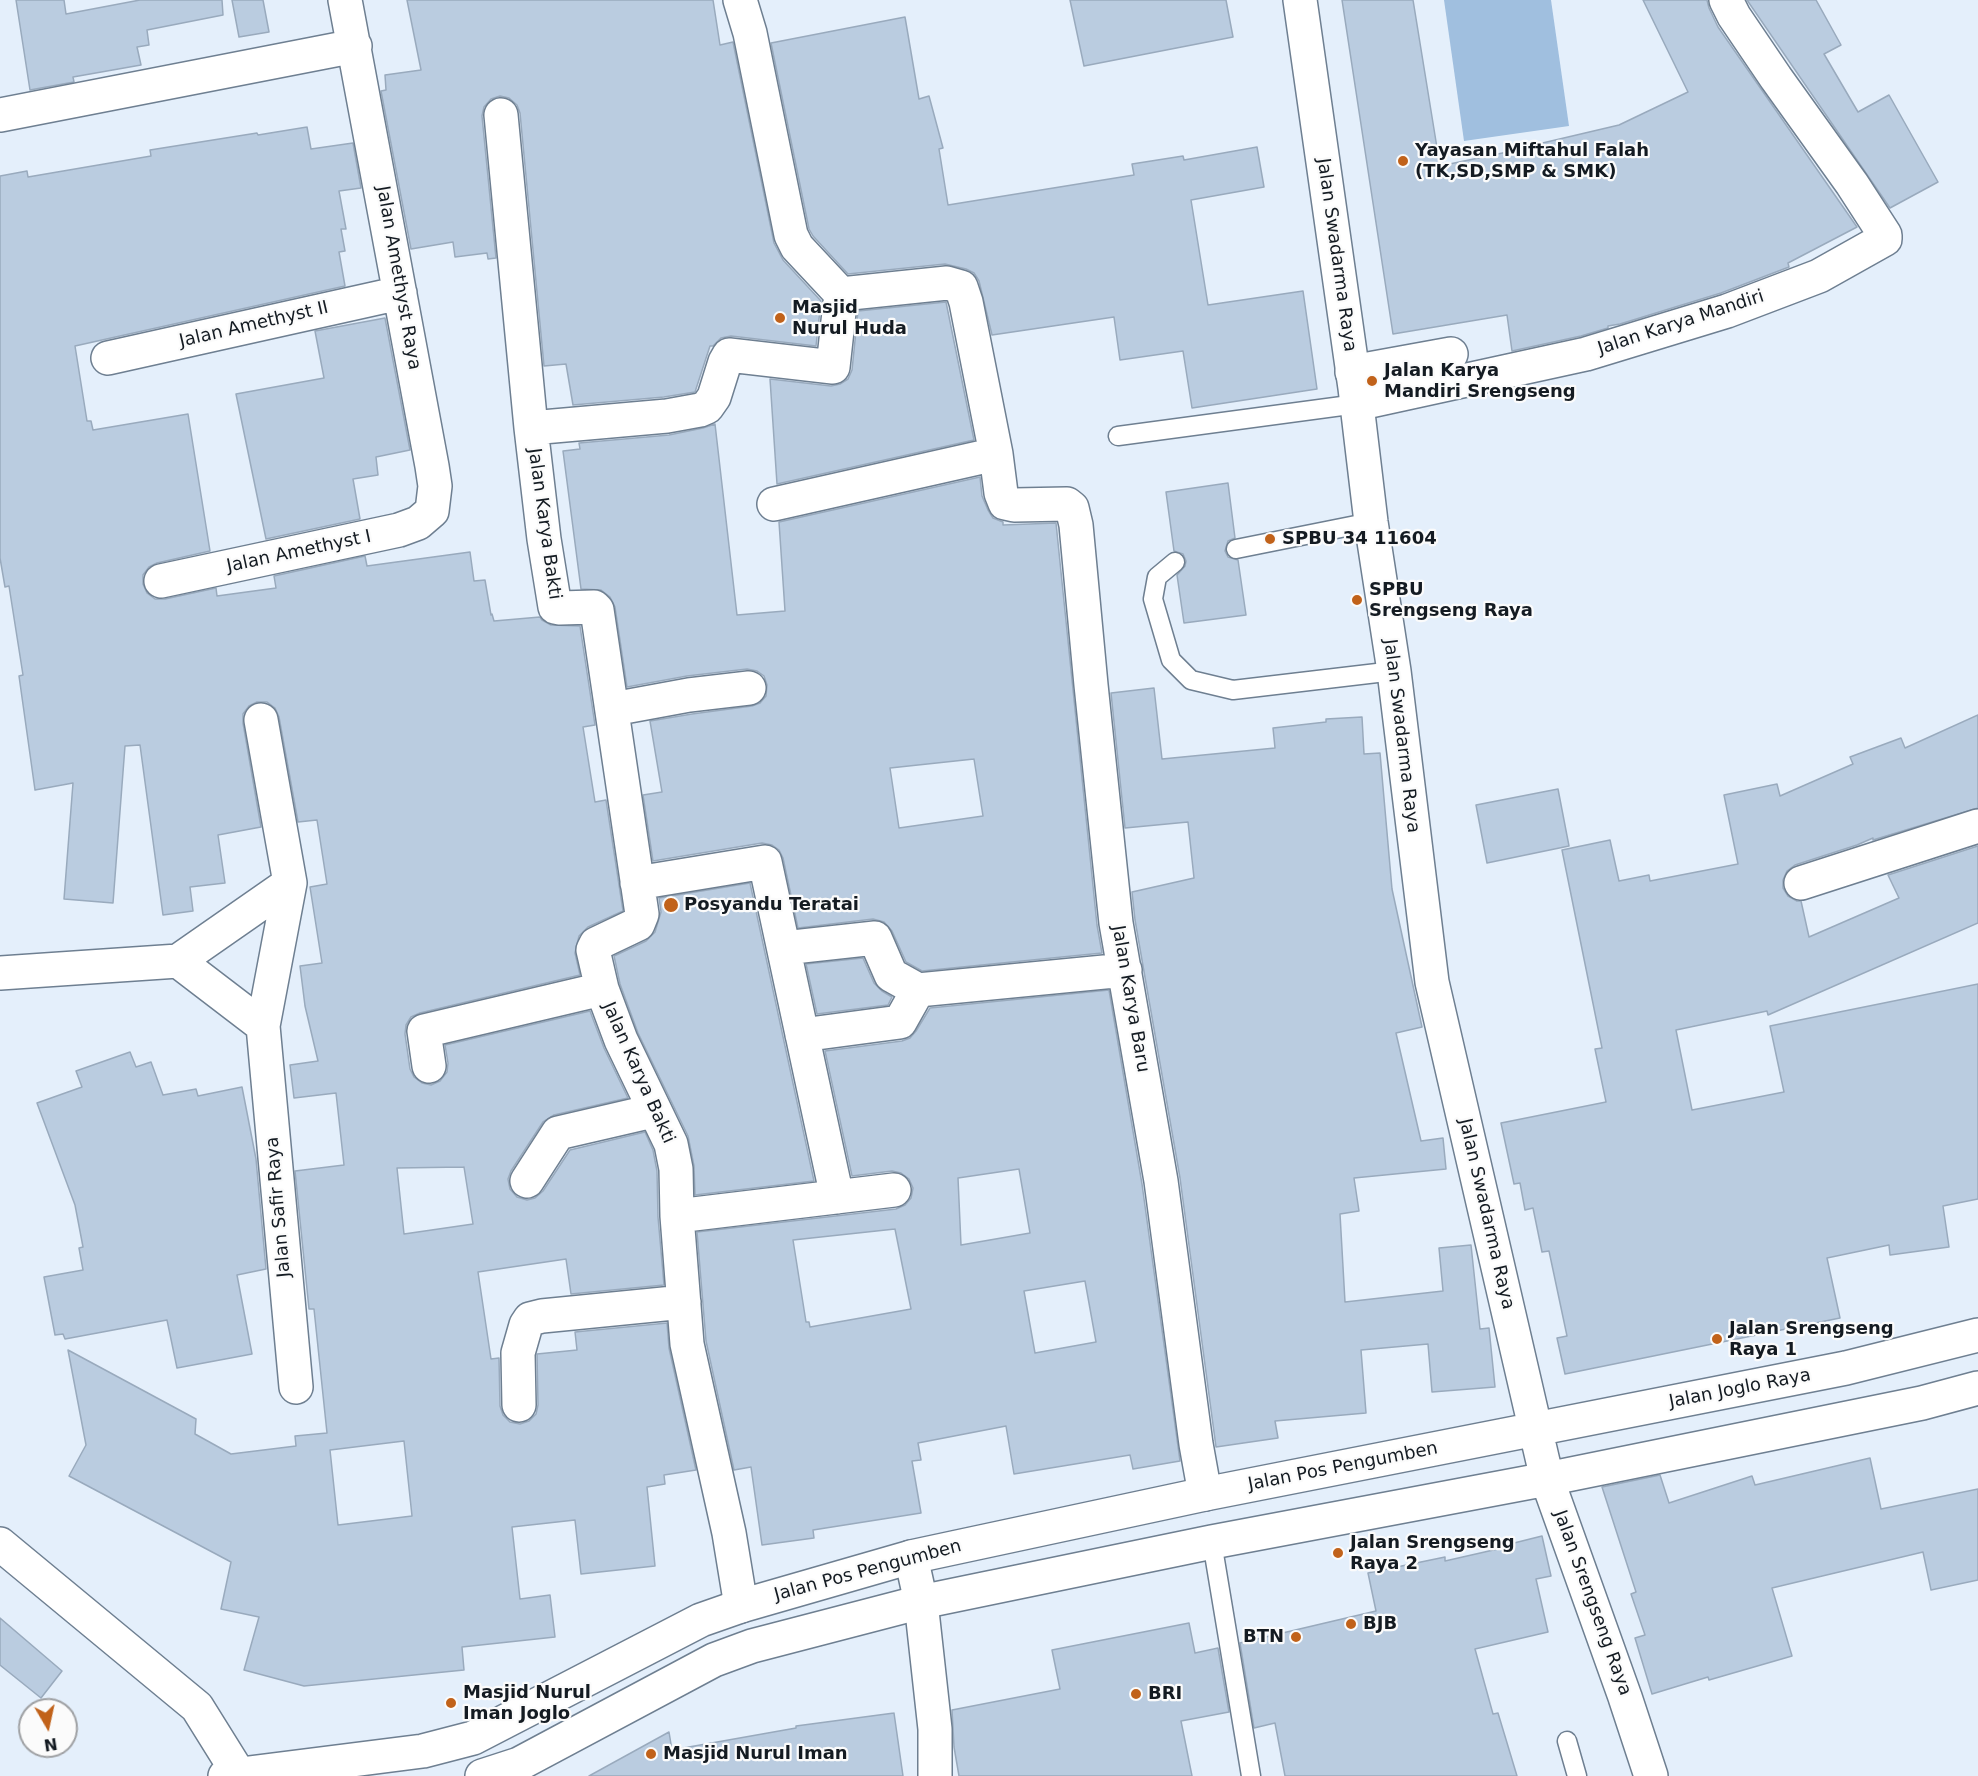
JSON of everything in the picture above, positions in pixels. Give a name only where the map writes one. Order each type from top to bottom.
[{"type":"street","name":"Jalan Amethyst Raya","points":[[345,0],[432,466],[435,486],[432,511]]},
{"type":"street","points":[[501,115],[531,428],[666,416],[700,410],[707,407],[714,397],[729,355],[833,367],[841,294],[797,247],[791,235],[750,33],[740,0]]},
{"type":"street","name":"Jalan Swadarma Raya","points":[[1300,0],[1357,404],[1371,522],[1394,671],[1432,982],[1536,1430]]},
{"type":"street","name":"Jalan Karya Mandiri","points":[[1357,404],[1586,354],[1727,311],[1819,276],[1885,239],[1885,235],[1852,184],[1734,16],[1726,0]]},
{"type":"street","points":[[0,115],[355,46]]},
{"type":"street","points":[[774,504],[996,454],[966,302],[961,288],[947,283],[841,294]]},
{"type":"street","name":"Jalan Amethyst II","points":[[108,358],[400,293]]},
{"type":"street","points":[[1352,372],[1451,354]]},
{"type":"street","name":"Jalan Karya Bakti","points":[[531,428],[544,539],[555,607],[597,610],[642,914],[638,924],[594,946],[602,989],[621,1040],[671,1144],[676,1169],[677,1216],[687,1344],[729,1533],[741,1606]]},
{"type":"street","name":"Jalan Karya Baru","points":[[996,454],[1001,494],[1005,503],[1014,505],[1067,504],[1072,508],[1076,525],[1116,923],[1161,1181],[1196,1444],[1205,1494]]},
{"type":"street","name":"Jalan Amethyst I","points":[[161,581],[399,530],[418,524],[432,511]]},
{"type":"street","points":[[613,709],[689,695],[749,688]]},
{"type":"street","name":"Jalan Safir Raya","points":[[261,720],[290,883],[263,1026],[296,1387]]},
{"type":"street","points":[[1801,883],[1978,826]]},
{"type":"street","points":[[637,883],[765,862],[837,1197]]},
{"type":"street","points":[[0,973],[178,961],[290,883]]},
{"type":"street","points":[[784,948],[875,938],[891,975],[918,990],[1125,970]]},
{"type":"street","points":[[178,961],[263,1026]]},
{"type":"street","points":[[429,1066],[424,1031],[602,989]]},
{"type":"street","points":[[802,1035],[900,1022],[918,990]]},
{"type":"street","points":[[527,1181],[558,1133],[654,1111]]},
{"type":"street","points":[[677,1216],[894,1190]]},
{"type":"street","points":[[519,1405],[518,1353],[530,1319],[684,1302]]},
{"type":"street","name":"Jalan Joglo Raya","points":[[1536,1430],[1846,1368],[1978,1335]]},
{"type":"street","points":[[483,1776],[521,1770],[714,1659],[752,1646],[921,1602],[1212,1542],[1548,1479],[1922,1402],[1978,1388]]},
{"type":"street","name":"Jalan Srengseng Raya","points":[[1536,1430],[1548,1479],[1651,1776]]},
{"type":"street","name":"Jalan Pos Pengumben","points":[[235,1775],[423,1751],[473,1738],[514,1719],[701,1620],[741,1606],[911,1557],[1205,1494],[1536,1430]]},
{"type":"street","points":[[0,1544],[197,1707],[235,1775]]},
{"type":"street","points":[[911,1557],[921,1602],[935,1729],[935,1776]]},
{"type":"lane","points":[[1118,436],[1357,404]]},
{"type":"lane","points":[[1236,549],[1371,522]]},
{"type":"lane","points":[[1175,562],[1157,577],[1153,599],[1171,660],[1191,680],[1233,690],[1394,671]]},
{"type":"lane","points":[[1212,1542],[1251,1776]]},
{"type":"lane","points":[[1567,1741],[1577,1776]]},
{"type":"shaded area","points":[[1444,0],[1551,0],[1569,126],[1464,141]]},
{"type":"building","points":[[16,0],[64,0],[66,14],[140,0],[222,0],[223,15],[147,30],[149,45],[137,47],[141,65],[73,77],[74,82],[30,90]]},
{"type":"building","points":[[232,0],[263,0],[269,32],[239,37]]},
{"type":"building","points":[[407,0],[713,0],[720,45],[733,42],[774,243],[783,260],[821,301],[816,346],[731,336],[721,338],[710,346],[695,392],[573,405],[566,364],[544,366],[520,113],[517,105],[509,98],[500,96],[491,99],[484,107],[482,116],[496,258],[488,259],[487,253],[455,257],[453,242],[411,249],[381,91],[386,90],[385,75],[421,70]]},
{"type":"building","points":[[1070,0],[1226,0],[1233,37],[1084,66]]},
{"type":"building","points":[[1342,0],[1413,0],[1440,166],[1619,125],[1688,92],[1643,0],[1707,0],[1718,27],[1857,227],[1788,263],[1789,267],[1721,293],[1581,336],[1512,351],[1507,315],[1393,334]]},
{"type":"building","points":[[1747,0],[1816,0],[1841,45],[1824,54],[1858,112],[1889,95],[1938,182],[1890,208]]},
{"type":"building","points":[[905,17],[919,99],[929,96],[943,148],[939,149],[948,205],[1134,175],[1132,164],[1183,156],[1184,160],[1257,147],[1264,187],[1191,200],[1208,305],[1303,291],[1317,389],[1192,408],[1183,351],[1120,360],[1114,317],[992,335],[979,281],[974,273],[966,269],[945,264],[848,274],[809,229],[771,43]]},
{"type":"building","points":[[307,127],[311,149],[353,143],[361,188],[339,191],[346,229],[341,229],[345,251],[339,252],[345,286],[75,346],[87,421],[91,421],[93,430],[188,414],[210,551],[157,563],[149,567],[143,575],[143,584],[147,593],[155,599],[216,588],[217,596],[276,588],[274,576],[365,556],[367,566],[470,552],[474,581],[485,580],[494,621],[540,617],[551,625],[580,626],[595,725],[583,727],[595,802],[606,800],[623,911],[588,927],[579,936],[575,953],[580,975],[420,1013],[411,1017],[406,1025],[405,1034],[410,1069],[414,1077],[422,1083],[431,1085],[440,1081],[447,1072],[445,1045],[590,1011],[604,1048],[628,1098],[554,1115],[543,1122],[511,1171],[508,1179],[510,1189],[517,1197],[527,1200],[535,1198],[543,1191],[570,1150],[645,1132],[653,1150],[657,1171],[658,1217],[664,1285],[571,1294],[566,1259],[478,1272],[491,1359],[499,1358],[500,1406],[503,1415],[510,1422],[520,1424],[529,1421],[536,1414],[538,1405],[537,1354],[577,1350],[575,1332],[667,1323],[669,1348],[696,1470],[664,1475],[665,1484],[647,1487],[655,1566],[581,1574],[575,1520],[512,1527],[520,1599],[550,1595],[555,1637],[462,1647],[464,1670],[304,1686],[244,1670],[259,1617],[221,1609],[231,1562],[69,1476],[86,1445],[68,1350],[196,1419],[195,1434],[231,1454],[296,1446],[295,1436],[327,1433],[314,1309],[309,1309],[295,1171],[344,1165],[336,1093],[294,1098],[290,1065],[318,1061],[305,1006],[300,966],[322,963],[310,887],[327,884],[317,820],[298,822],[279,717],[275,708],[267,702],[257,702],[249,706],[243,714],[243,723],[261,827],[218,835],[225,883],[190,887],[193,911],[163,915],[140,745],[125,746],[113,903],[64,899],[73,783],[35,790],[19,676],[23,675],[9,586],[5,587],[0,558],[0,176],[27,171],[28,177],[151,156],[150,150],[257,133],[258,135]],"holes":[[[464,1167],[473,1224],[404,1234],[397,1168]],[[404,1441],[412,1516],[338,1525],[330,1450]]]},
{"type":"building","points":[[946,302],[974,440],[777,484],[770,379],[831,386],[840,384],[848,379],[852,370],[858,311]]},
{"type":"building","points":[[385,318],[410,450],[376,457],[378,475],[353,479],[360,519],[266,539],[236,394],[324,378],[315,331]]},
{"type":"building","points":[[715,424],[737,615],[785,611],[779,522],[980,477],[982,496],[988,510],[993,518],[1003,522],[1003,525],[1056,523],[1097,925],[1102,953],[922,971],[906,962],[892,931],[884,922],[873,919],[798,928],[783,858],[779,850],[772,845],[762,843],[653,861],[643,795],[662,792],[650,721],[752,706],[760,703],[766,696],[767,685],[764,676],[757,671],[747,669],[687,676],[627,687],[615,607],[610,597],[601,590],[581,589],[563,451],[580,449],[579,443],[669,435]],"holes":[[[974,759],[983,816],[899,828],[890,768]]]},
{"type":"building","points":[[1228,483],[1235,538],[1228,541],[1225,551],[1228,557],[1238,560],[1246,615],[1184,623],[1177,575],[1185,566],[1186,561],[1183,554],[1174,551],[1166,492]]},
{"type":"building","points":[[1154,688],[1162,759],[1275,748],[1273,728],[1326,722],[1326,719],[1362,717],[1364,754],[1380,753],[1392,889],[1422,1027],[1396,1033],[1421,1141],[1443,1138],[1446,1169],[1354,1178],[1359,1211],[1340,1214],[1345,1302],[1443,1291],[1439,1248],[1471,1245],[1480,1329],[1489,1328],[1495,1387],[1432,1392],[1428,1344],[1361,1350],[1366,1413],[1275,1421],[1278,1438],[1216,1447],[1180,1178],[1132,892],[1194,878],[1188,822],[1125,828],[1111,693]]},
{"type":"building","points":[[1978,715],[1978,808],[1873,840],[1873,838],[1795,865],[1787,871],[1783,880],[1783,888],[1788,896],[1801,901],[1809,937],[1899,898],[1888,875],[1978,846],[1978,923],[1768,1015],[1767,1011],[1676,1030],[1692,1110],[1784,1092],[1770,1026],[1978,984],[1978,1199],[1943,1206],[1949,1247],[1890,1255],[1889,1245],[1827,1258],[1840,1318],[1565,1374],[1557,1338],[1567,1336],[1549,1251],[1542,1252],[1533,1208],[1525,1210],[1520,1183],[1514,1184],[1501,1123],[1606,1102],[1595,1049],[1602,1048],[1562,850],[1610,840],[1619,881],[1649,875],[1650,881],[1738,864],[1724,795],[1777,784],[1780,796],[1853,764],[1850,757],[1901,738],[1905,748]]},
{"type":"building","points":[[1558,789],[1569,846],[1487,863],[1476,805]]},
{"type":"building","points":[[750,883],[814,1181],[695,1195],[694,1166],[688,1136],[638,1033],[620,984],[614,956],[646,941],[655,932],[661,912],[659,898]]},
{"type":"building","points":[[863,958],[874,983],[892,997],[888,1005],[817,1014],[806,964]]},
{"type":"building","points":[[1109,990],[1142,1184],[1180,1461],[1133,1469],[1130,1455],[1014,1474],[1006,1426],[918,1443],[921,1460],[912,1461],[921,1513],[813,1530],[814,1538],[762,1545],[751,1467],[734,1470],[706,1341],[697,1232],[896,1209],[905,1205],[911,1198],[913,1188],[909,1179],[901,1173],[892,1171],[852,1176],[825,1051],[910,1038],[930,1008]],"holes":[[[1019,1169],[1030,1233],[961,1245],[958,1178]],[[895,1229],[911,1309],[810,1327],[809,1322],[806,1322],[793,1240]],[[1085,1281],[1096,1342],[1035,1353],[1024,1291]]]},
{"type":"building","points":[[130,1052],[136,1067],[151,1062],[163,1095],[196,1089],[198,1096],[242,1087],[256,1159],[266,1269],[237,1275],[252,1354],[177,1368],[167,1320],[65,1339],[63,1334],[55,1335],[44,1277],[83,1270],[79,1248],[83,1247],[75,1205],[37,1103],[82,1087],[76,1071]]},
{"type":"building","points":[[1870,1458],[1881,1509],[1978,1489],[1978,1580],[1931,1590],[1923,1552],[1772,1588],[1792,1656],[1652,1694],[1635,1638],[1645,1635],[1631,1594],[1636,1592],[1602,1487],[1660,1475],[1669,1503],[1752,1476],[1755,1485]]},
{"type":"building","points":[[1542,1536],[1551,1576],[1536,1579],[1548,1632],[1475,1649],[1493,1714],[1498,1713],[1517,1776],[1285,1776],[1275,1723],[1254,1728],[1240,1643],[1376,1611],[1368,1573],[1445,1557],[1445,1561],[1511,1546],[1510,1544]]},
{"type":"building","points":[[0,1618],[62,1671],[41,1698],[0,1665]]},
{"type":"building","points":[[1189,1623],[1195,1653],[1218,1648],[1229,1712],[1181,1721],[1192,1776],[959,1776],[954,1747],[952,1710],[1060,1689],[1052,1650]]},
{"type":"building","points":[[894,1713],[903,1776],[589,1776],[669,1732],[672,1750],[796,1728],[796,1726]]},
{"type":"place","name":"Yayasan Miftahul Falah (TK,SD,SMP & SMK)","points":[[1403,161]]},
{"type":"place","name":"Masjid Nurul Huda","points":[[780,318]]},
{"type":"place","name":"Jalan Karya Mandiri Srengseng","points":[[1372,381]]},
{"type":"place","name":"SPBU 34 11604","points":[[1270,539]]},
{"type":"place","name":"SPBU Srengseng Raya","points":[[1357,600]]},
{"type":"place","name":"Posyandu Teratai","points":[[671,905]]},
{"type":"place","name":"Jalan Srengseng Raya 1","points":[[1717,1339]]},
{"type":"place","name":"Jalan Srengseng Raya 2","points":[[1338,1553]]},
{"type":"place","name":"BJB","points":[[1351,1624]]},
{"type":"place","name":"BTN","points":[[1296,1637]]},
{"type":"place","name":"BRI","points":[[1136,1694]]},
{"type":"place","name":"Masjid Nurul Iman Joglo","points":[[451,1703]]},
{"type":"place","name":"Masjid Nurul Iman","points":[[651,1754]]}]
